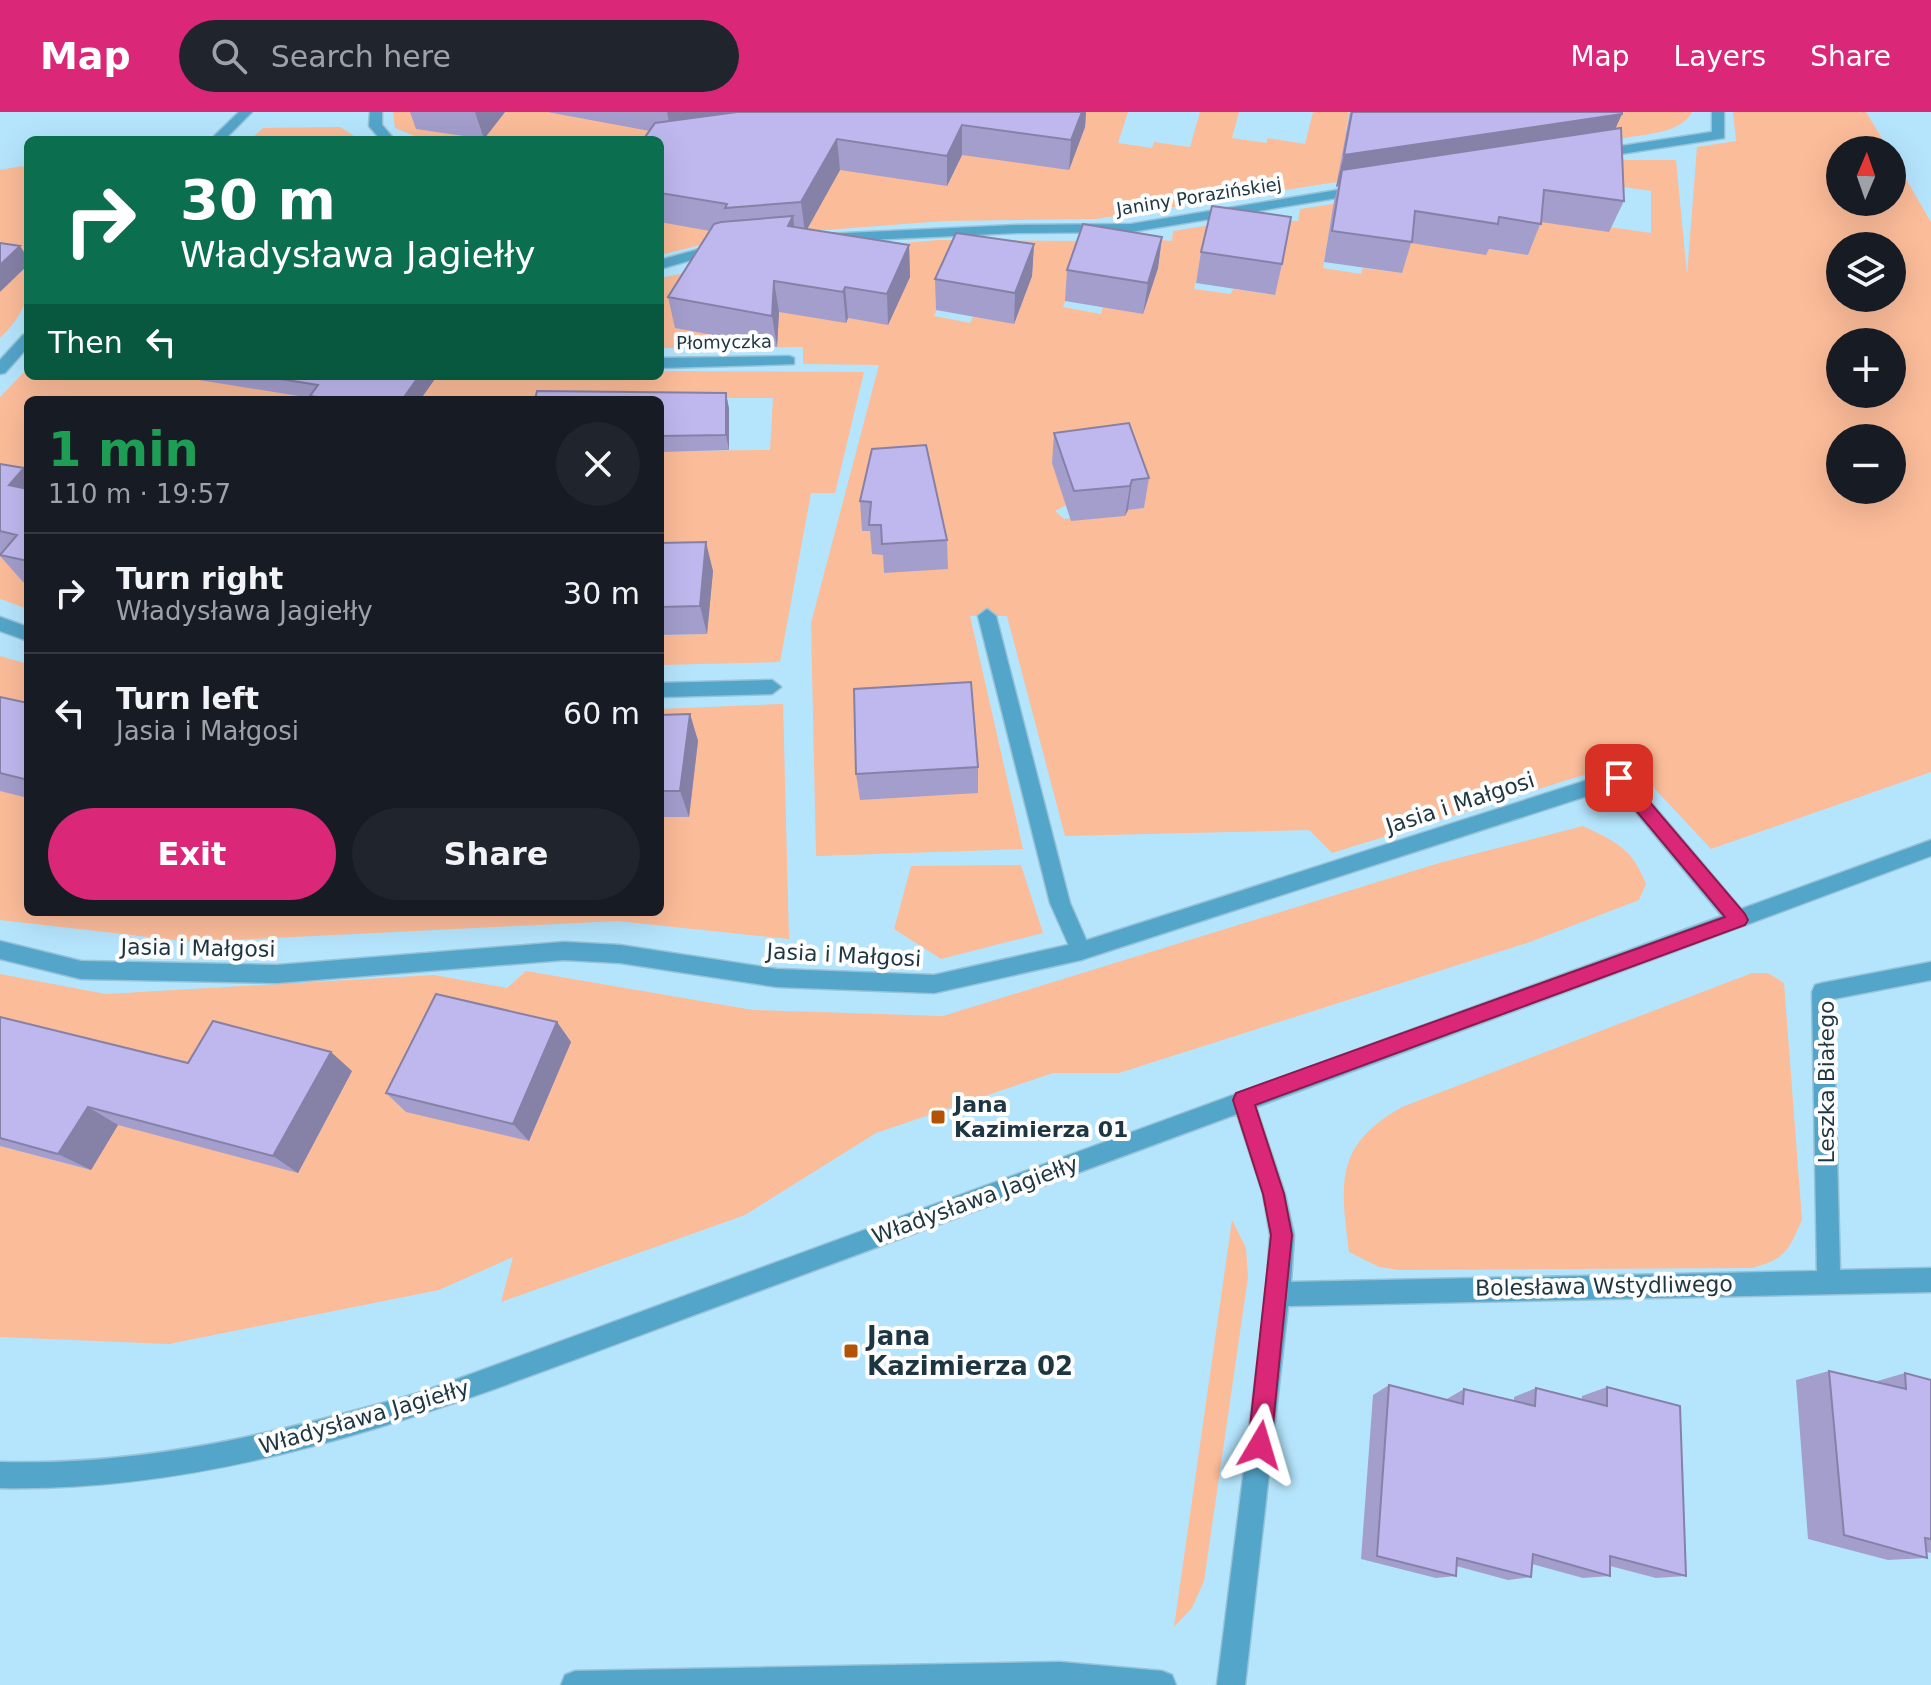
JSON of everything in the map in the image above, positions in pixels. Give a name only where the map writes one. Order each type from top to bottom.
[{"type":"street","points":[[221,136],[246,112]]},
{"type":"street","points":[[376,112],[375,126],[384,136]]},
{"type":"street","points":[[1582,156],[1719,135],[1718,112]]},
{"type":"street","name":"Janiny Porazińskiej","points":[[813,239],[1016,229],[1131,228],[1377,187]]},
{"type":"street","points":[[664,264],[725,246],[740,245]]},
{"type":"street","points":[[0,369],[24,342]]},
{"type":"street","name":"Płomyczka","points":[[664,363],[789,361]]},
{"type":"street","points":[[987,616],[1060,903],[1081,951]]},
{"type":"street","points":[[0,624],[24,633]]},
{"type":"street","points":[[664,690],[772,687]]},
{"type":"street","name":"Jasia i Małgosi","points":[[0,950],[81,970],[277,974],[564,951],[620,954],[777,978],[934,984],[1081,951],[1619,778],[1738,920]]},
{"type":"street","name":"Władysława Jagiełły","points":[[0,1475],[32,1477],[159,1468],[291,1442],[422,1404],[1931,848]]},
{"type":"street","name":"Leszka Białego","points":[[1829,1280],[1822,992],[1931,971]]},
{"type":"street","points":[[1231,1685],[1278,1294],[1282,1235],[1274,1194],[1243,1100]]},
{"type":"street","name":"Bolesława Wstydliwego","points":[[1278,1294],[1931,1280]]},
{"type":"street","points":[[575,1685],[1060,1676],[1162,1685]]},
{"type":"shaded area","points":[[393,112],[835,112],[662,136],[415,136],[395,128]]},
{"type":"shaded area","points":[[955,112],[1128,112],[1118,143],[1152,148],[1154,142],[1190,147],[1200,112],[1239,112],[1232,138],[1266,143],[1268,138],[1305,144],[1313,112],[1349,112],[1346,131],[1380,136],[1534,112],[1692,112],[1680,124],[1652,134],[1096,219],[944,221],[733,237],[664,254],[664,215]]},
{"type":"shaded area","points":[[1733,112],[1866,112],[1881,136],[1826,136],[1826,216],[1906,216],[1906,179],[1931,222],[1931,772],[1711,849],[1629,761],[1332,853],[1309,830],[1065,836],[1007,616],[970,616],[1023,849],[816,856],[811,623],[879,365],[803,364],[803,347],[664,348],[664,277],[784,254],[937,240],[1084,241],[1127,237],[1172,241],[1173,231],[1247,219],[1298,221],[1300,209],[1619,160],[1676,160],[1687,275],[1697,147],[1736,141]],"holes":[[[1570,179],[1651,191],[1651,233],[1609,227]],[[1532,213],[1528,255],[1487,249]],[[1331,219],[1402,273],[1363,268],[1361,274],[1323,268]],[[1207,237],[1275,295],[1233,289],[1231,294],[1194,289]],[[1081,256],[1143,314],[1103,307],[1101,314],[1063,307]],[[956,264],[1014,323],[973,317],[970,323],[934,316]],[[836,265],[888,324],[848,318],[845,323]],[[1066,505],[1144,508],[1128,510],[1125,516],[1100,514],[1064,519],[1055,511]]]},
{"type":"shaded area","points":[[340,127],[355,136],[254,136],[263,128]]},
{"type":"shaded area","points":[[24,167],[24,261],[0,257],[0,170]]},
{"type":"shaded area","points":[[24,269],[24,305],[0,338],[0,292]]},
{"type":"shaded area","points":[[664,371],[864,372],[835,493],[811,493],[780,662],[664,665],[664,635],[707,634],[664,577],[664,396],[422,396],[432,380],[664,380]],"holes":[[[773,398],[770,450],[676,451],[682,399]]]},
{"type":"shaded area","points":[[24,372],[24,380],[223,380],[305,396],[24,396],[24,492],[0,488],[0,397]]},
{"type":"shaded area","points":[[0,551],[24,575],[24,608],[0,599]]},
{"type":"shaded area","points":[[0,656],[24,663],[24,916],[664,916],[664,709],[783,704],[789,939],[617,921],[192,942],[0,920]]},
{"type":"shaded area","points":[[1583,826],[1614,842],[1629,854],[1646,884],[1639,900],[1530,942],[1119,1073],[1053,1073],[876,1133],[745,1215],[501,1302],[513,1257],[439,1290],[169,1344],[0,1337],[0,1146],[91,1170],[0,1096],[0,974],[106,994],[434,975],[507,988],[526,971],[753,1010],[943,1016],[1439,863]]},
{"type":"shaded area","points":[[1021,865],[1043,933],[941,959],[894,929],[911,866]]},
{"type":"shaded area","points":[[1752,973],[1768,973],[1784,983],[1802,1220],[1789,1246],[1779,1257],[1752,1268],[1399,1270],[1379,1267],[1349,1252],[1344,1205],[1347,1167],[1353,1151],[1380,1121],[1402,1107]]},
{"type":"shaded area","points":[[1232,1220],[1246,1248],[1248,1277],[1204,1581],[1192,1608],[1174,1627]]},
{"type":"building","points":[[737,112],[1082,112],[1071,140],[962,125],[947,156],[837,139],[801,202],[725,208],[727,204],[664,194],[664,136],[646,136],[655,123]]},
{"type":"building","points":[[1352,112],[1622,112],[1622,114],[1344,155]]},
{"type":"building","points":[[1621,128],[1624,201],[1544,190],[1541,224],[1499,217],[1498,224],[1415,211],[1412,242],[1332,231],[1342,170]]},
{"type":"building","points":[[1212,206],[1291,217],[1282,264],[1201,252]]},
{"type":"building","points":[[793,216],[788,226],[909,245],[887,294],[845,287],[843,292],[774,281],[772,316],[668,297],[714,224]]},
{"type":"building","points":[[1083,224],[1162,237],[1148,283],[1067,270]]},
{"type":"building","points":[[956,233],[1034,244],[1015,293],[935,279]]},
{"type":"building","points":[[0,243],[20,246],[0,265]]},
{"type":"building","points":[[287,380],[416,380],[405,396],[310,396],[318,385]]},
{"type":"building","points":[[537,391],[726,393],[726,435],[664,436],[664,396],[536,396]]},
{"type":"building","points":[[1129,423],[1149,478],[1132,480],[1130,486],[1074,491],[1054,433]]},
{"type":"building","points":[[926,445],[947,540],[882,544],[881,525],[869,525],[871,502],[860,501],[872,449]]},
{"type":"building","points":[[0,464],[24,468],[9,485],[24,488],[24,560],[0,555],[17,535],[0,531]]},
{"type":"building","points":[[706,542],[700,606],[664,607],[664,543]]},
{"type":"building","points":[[971,682],[978,767],[856,774],[854,689]]},
{"type":"building","points":[[0,697],[24,702],[24,779],[0,773]]},
{"type":"building","points":[[690,714],[680,791],[664,791],[664,715]]},
{"type":"building","points":[[436,994],[557,1022],[513,1124],[386,1093]]},
{"type":"building","points":[[0,1017],[188,1063],[213,1021],[331,1052],[273,1156],[88,1107],[58,1154],[0,1138]]},
{"type":"building","points":[[1829,1371],[1906,1389],[1905,1373],[1931,1380],[1931,1539],[1925,1538],[1927,1558],[1844,1535]]},
{"type":"building","points":[[1389,1385],[1463,1404],[1464,1389],[1535,1406],[1536,1388],[1607,1406],[1607,1387],[1680,1406],[1686,1576],[1610,1556],[1610,1576],[1533,1554],[1531,1577],[1457,1558],[1456,1576],[1377,1556]]},
{"type":"place","name":"Jana Kazimierza 01","points":[[938,1117]]},
{"type":"place","name":"Jana Kazimierza 02","points":[[851,1351]]},
{"type":"route","points":[[1260,1445],[1282,1235],[1274,1194],[1243,1100],[1738,920],[1619,778]]}]
